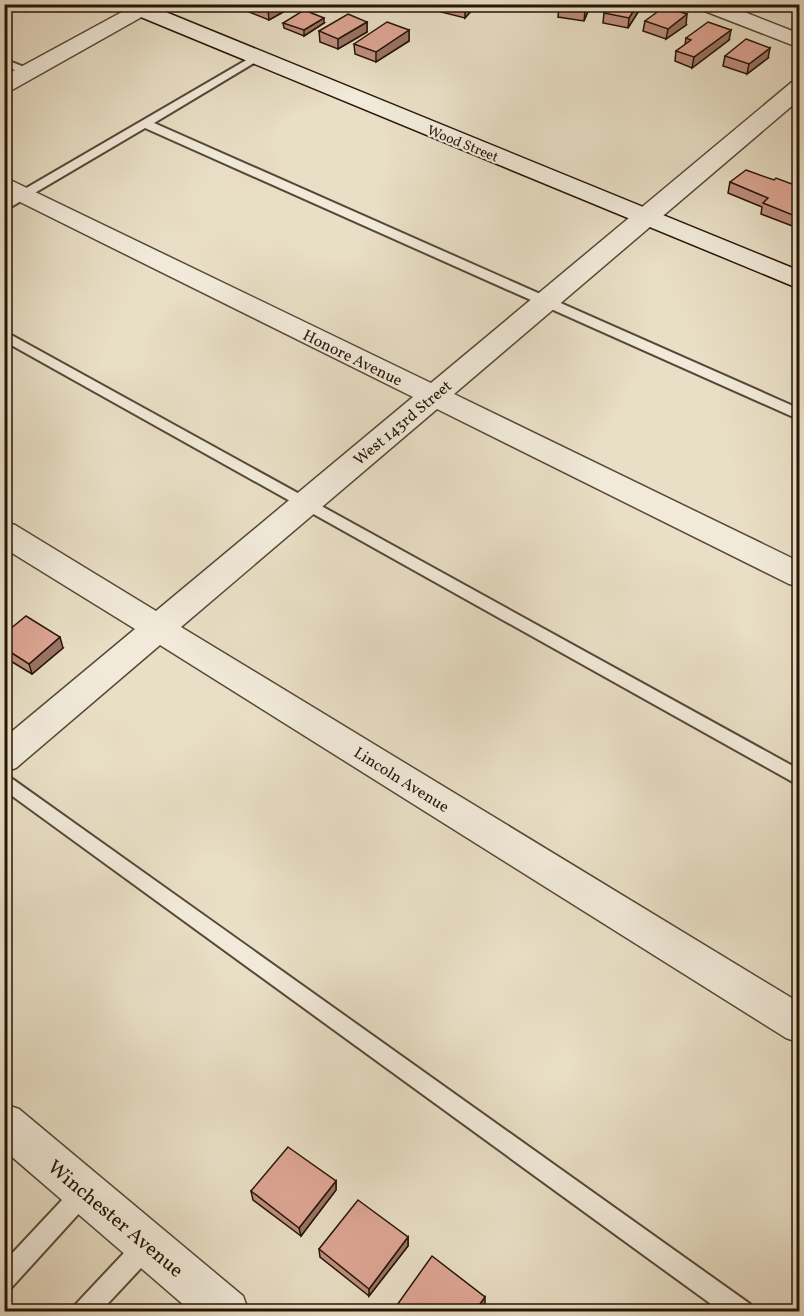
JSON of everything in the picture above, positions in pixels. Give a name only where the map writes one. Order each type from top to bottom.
[{"type":"street","points":[[704,4],[800,42]]},
{"type":"street","points":[[4,85],[133,8]]},
{"type":"street","name":"Wood Street","points":[[133,8],[800,281]]},
{"type":"street","name":"West 143rd Street","points":[[4,758],[800,87]]},
{"type":"street","name":"Honore Avenue","points":[[11,195],[433,396],[800,576]]},
{"type":"street","name":"Lincoln Avenue","points":[[4,533],[800,1025]]},
{"type":"street","name":"Winchester Avenue","points":[[4,1124],[227,1311]]},
{"type":"lane","points":[[11,195],[144,123],[255,57]]},
{"type":"lane","points":[[4,62],[28,72]]},
{"type":"lane","points":[[144,123],[800,415]]},
{"type":"lane","points":[[4,335],[800,779]]},
{"type":"lane","points":[[4,780],[742,1311]]},
{"type":"lane","points":[[4,1279],[85,1191]]},
{"type":"lane","points":[[84,1311],[147,1244]]},
{"type":"building","points":[[254,4],[278,4],[268,10]]},
{"type":"building","points":[[452,4],[468,4],[465,8]]},
{"type":"building","points":[[560,4],[588,4],[585,11],[559,7]]},
{"type":"building","points":[[609,4],[638,4],[629,18],[604,13]]},
{"type":"building","points":[[664,7],[687,14],[668,29],[645,21]]},
{"type":"building","points":[[304,10],[324,18],[304,30],[283,23]]},
{"type":"building","points":[[348,14],[367,22],[338,39],[319,31]]},
{"type":"building","points":[[387,22],[409,30],[376,52],[354,44]]},
{"type":"building","points":[[708,22],[731,30],[694,57],[676,51],[691,40],[686,38]]},
{"type":"building","points":[[746,39],[770,48],[749,64],[725,56]]},
{"type":"building","points":[[746,170],[800,187],[800,218],[763,203],[768,198],[730,182]]},
{"type":"building","points":[[26,616],[60,637],[29,664],[4,648],[4,634]]},
{"type":"building","points":[[288,1147],[336,1181],[299,1228],[251,1191]]},
{"type":"building","points":[[358,1200],[408,1237],[369,1289],[319,1249]]},
{"type":"building","points":[[432,1256],[485,1297],[475,1311],[405,1311],[397,1305]]}]
